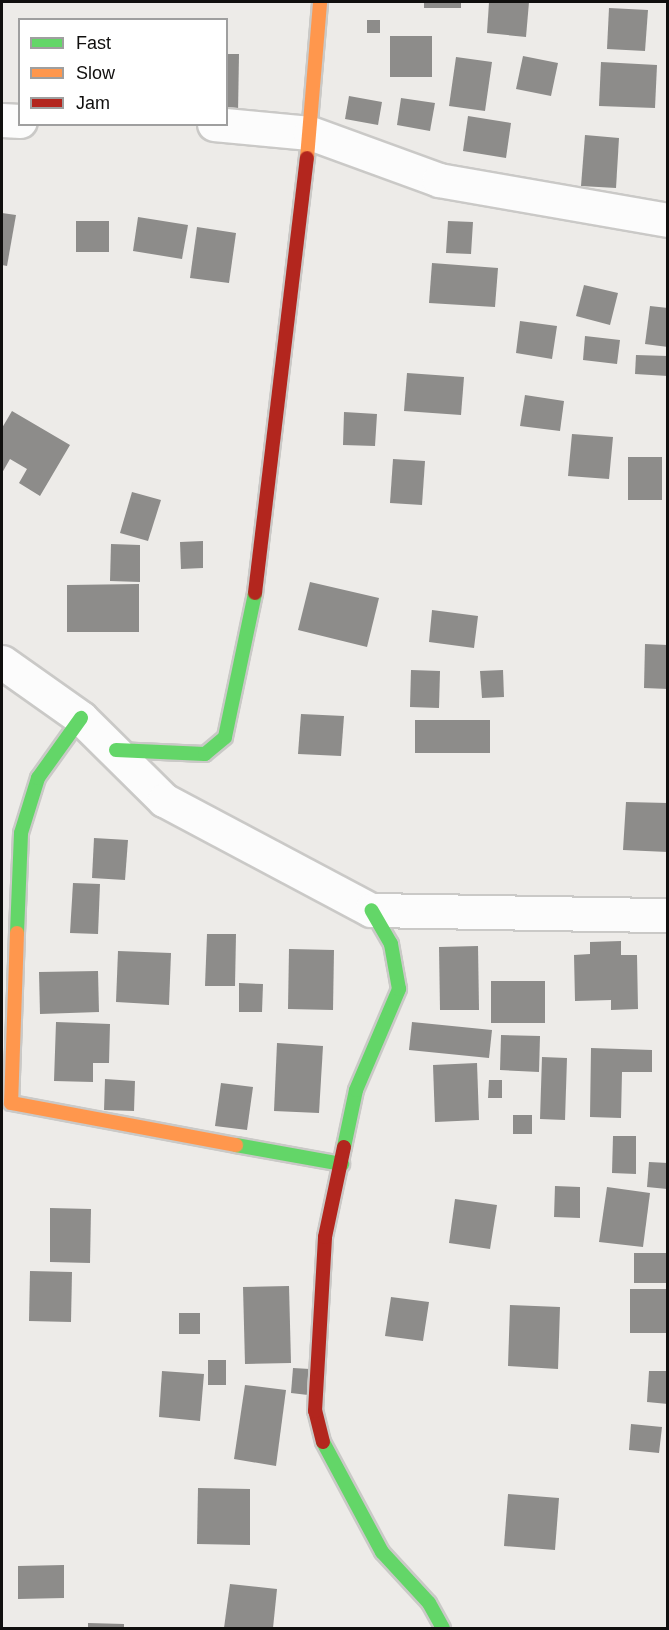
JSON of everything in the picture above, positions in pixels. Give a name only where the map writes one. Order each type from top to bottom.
[{"type":"street","points":[[116,750],[205,754],[225,737],[260,571],[310,134],[320,2]]},
{"type":"street","points":[[2,120],[18,121]]},
{"type":"street","points":[[228,125],[310,134],[439,180],[668,220]]},
{"type":"street","points":[[2,662],[81,718],[116,750],[164,800],[371,910],[668,915]]},
{"type":"street","points":[[81,718],[38,778],[21,833],[11,1103],[342,1164]]},
{"type":"street","points":[[371,910],[391,944],[399,989],[356,1090],[325,1237],[315,1411],[322,1440],[382,1551],[429,1603],[443,1629]]},
{"type":"building","points":[[424,2],[461,2],[461,8],[424,8]]},
{"type":"building","points":[[489,2],[529,2],[526,37],[487,33]]},
{"type":"building","points":[[609,8],[648,10],[645,51],[607,49]]},
{"type":"building","points":[[367,20],[380,20],[380,33],[367,33]]},
{"type":"building","points":[[390,36],[432,36],[432,77],[390,77]]},
{"type":"building","points":[[228,54],[239,54],[238,113],[228,113]]},
{"type":"building","points":[[523,56],[558,63],[551,96],[516,89]]},
{"type":"building","points":[[456,57],[492,62],[485,111],[449,106]]},
{"type":"building","points":[[601,62],[657,65],[655,108],[599,106]]},
{"type":"building","points":[[349,96],[382,102],[378,125],[345,119]]},
{"type":"building","points":[[401,98],[435,103],[430,131],[397,125]]},
{"type":"building","points":[[468,116],[511,123],[506,158],[463,151]]},
{"type":"building","points":[[585,135],[619,138],[616,188],[581,186]]},
{"type":"building","points":[[2,213],[16,215],[7,266],[2,265]]},
{"type":"building","points":[[138,217],[188,225],[182,259],[133,251]]},
{"type":"building","points":[[76,221],[109,221],[109,252],[76,252]]},
{"type":"building","points":[[448,221],[473,222],[471,254],[446,253]]},
{"type":"building","points":[[197,227],[236,233],[229,283],[190,278]]},
{"type":"building","points":[[432,263],[498,268],[495,307],[429,303]]},
{"type":"building","points":[[584,285],[618,293],[610,325],[576,316]]},
{"type":"building","points":[[650,306],[668,308],[668,347],[645,344]]},
{"type":"building","points":[[520,321],[557,326],[552,359],[516,353]]},
{"type":"building","points":[[585,336],[620,340],[617,364],[583,360]]},
{"type":"building","points":[[636,355],[668,356],[668,376],[635,374]]},
{"type":"building","points":[[407,373],[464,377],[461,415],[404,411]]},
{"type":"building","points":[[525,395],[564,401],[560,431],[520,426]]},
{"type":"building","points":[[12,411],[70,445],[40,496],[19,483],[27,469],[10,459],[2,473],[2,428]]},
{"type":"building","points":[[344,412],[377,414],[375,446],[343,445]]},
{"type":"building","points":[[572,434],[613,437],[609,479],[568,476]]},
{"type":"building","points":[[628,457],[662,457],[662,500],[628,500]]},
{"type":"building","points":[[393,459],[425,461],[422,505],[390,503]]},
{"type":"building","points":[[132,492],[161,500],[148,541],[120,533]]},
{"type":"building","points":[[203,541],[203,568],[181,569],[180,542]]},
{"type":"building","points":[[111,544],[140,545],[140,582],[110,581]]},
{"type":"building","points":[[310,582],[379,598],[367,647],[298,630]]},
{"type":"building","points":[[139,584],[139,632],[67,632],[67,585]]},
{"type":"building","points":[[432,610],[478,616],[474,648],[429,642]]},
{"type":"building","points":[[645,644],[668,645],[668,689],[644,688]]},
{"type":"building","points":[[411,670],[440,671],[439,708],[410,707]]},
{"type":"building","points":[[503,670],[504,697],[482,698],[480,671]]},
{"type":"building","points":[[301,714],[344,716],[341,756],[298,754]]},
{"type":"building","points":[[415,720],[490,720],[490,753],[415,753]]},
{"type":"building","points":[[626,802],[668,803],[668,852],[623,850]]},
{"type":"building","points":[[94,838],[128,840],[125,880],[92,878]]},
{"type":"building","points":[[73,883],[100,884],[98,934],[70,933]]},
{"type":"building","points":[[207,934],[236,934],[235,986],[205,986]]},
{"type":"building","points":[[621,941],[621,955],[637,955],[638,1009],[611,1010],[611,1000],[575,1001],[574,955],[590,954],[590,942]]},
{"type":"building","points":[[478,946],[479,1010],[440,1010],[439,947]]},
{"type":"building","points":[[289,949],[334,950],[333,1010],[288,1009]]},
{"type":"building","points":[[118,951],[171,953],[169,1005],[116,1002]]},
{"type":"building","points":[[98,971],[99,1012],[40,1014],[39,972]]},
{"type":"building","points":[[491,981],[545,981],[545,1023],[491,1023]]},
{"type":"building","points":[[239,983],[263,984],[262,1012],[239,1012]]},
{"type":"building","points":[[56,1022],[110,1024],[109,1063],[93,1063],[93,1082],[54,1081]]},
{"type":"building","points":[[412,1022],[492,1030],[489,1058],[409,1050]]},
{"type":"building","points":[[501,1035],[540,1036],[539,1072],[500,1070]]},
{"type":"building","points":[[277,1043],[323,1046],[319,1113],[274,1111]]},
{"type":"building","points":[[591,1048],[652,1050],[652,1072],[622,1072],[621,1118],[590,1117]]},
{"type":"building","points":[[542,1057],[567,1058],[565,1120],[540,1119]]},
{"type":"building","points":[[477,1063],[479,1120],[435,1122],[433,1065]]},
{"type":"building","points":[[105,1079],[135,1081],[134,1111],[104,1110]]},
{"type":"building","points":[[489,1080],[502,1080],[502,1098],[488,1098]]},
{"type":"building","points":[[221,1083],[253,1087],[247,1130],[215,1126]]},
{"type":"building","points":[[513,1115],[532,1115],[532,1134],[513,1134]]},
{"type":"building","points":[[613,1136],[636,1136],[636,1174],[612,1173]]},
{"type":"building","points":[[649,1162],[668,1163],[667,1189],[647,1187]]},
{"type":"building","points":[[555,1186],[580,1187],[580,1218],[554,1217]]},
{"type":"building","points":[[607,1187],[650,1193],[643,1247],[599,1242]]},
{"type":"building","points":[[455,1199],[497,1205],[490,1249],[449,1243]]},
{"type":"building","points":[[50,1208],[91,1209],[90,1263],[50,1262]]},
{"type":"building","points":[[634,1253],[668,1253],[668,1283],[634,1283]]},
{"type":"building","points":[[30,1271],[72,1272],[71,1322],[29,1321]]},
{"type":"building","points":[[289,1286],[291,1363],[245,1364],[243,1287]]},
{"type":"building","points":[[630,1289],[668,1289],[668,1333],[630,1333]]},
{"type":"building","points":[[391,1297],[429,1302],[423,1341],[385,1336]]},
{"type":"building","points":[[510,1305],[560,1307],[558,1369],[508,1366]]},
{"type":"building","points":[[179,1313],[200,1313],[200,1334],[179,1334]]},
{"type":"building","points":[[208,1360],[226,1360],[226,1385],[208,1385]]},
{"type":"building","points":[[293,1368],[310,1369],[308,1395],[291,1393]]},
{"type":"building","points":[[162,1371],[204,1374],[200,1421],[159,1417]]},
{"type":"building","points":[[649,1371],[668,1371],[668,1404],[647,1402]]},
{"type":"building","points":[[245,1385],[286,1390],[276,1466],[234,1459]]},
{"type":"building","points":[[631,1424],[662,1427],[659,1453],[629,1450]]},
{"type":"building","points":[[198,1488],[250,1489],[250,1545],[197,1544]]},
{"type":"building","points":[[508,1494],[559,1498],[555,1550],[504,1546]]},
{"type":"building","points":[[64,1565],[64,1598],[18,1599],[18,1566]]},
{"type":"building","points":[[230,1584],[277,1589],[273,1628],[224,1628]]},
{"type":"building","points":[[88,1623],[124,1624],[124,1628],[88,1628]]},
{"type":"traffic: fast","points":[[116,750],[205,754],[225,737],[255,593]]},
{"type":"traffic: fast","points":[[17,933],[21,833],[38,778],[81,718]]},
{"type":"traffic: fast","points":[[344,1147],[356,1090],[399,989],[391,944],[371,910]]},
{"type":"traffic: fast","points":[[236,1145],[342,1164]]},
{"type":"traffic: fast","points":[[323,1442],[382,1552],[429,1603],[443,1628]]},
{"type":"traffic: slow","points":[[307,158],[320,2]]},
{"type":"traffic: slow","points":[[17,933],[11,1103],[236,1145]]},
{"type":"traffic: jam","points":[[255,593],[307,158]]},
{"type":"traffic: jam","points":[[323,1442],[315,1411],[325,1237],[344,1147]]}]
